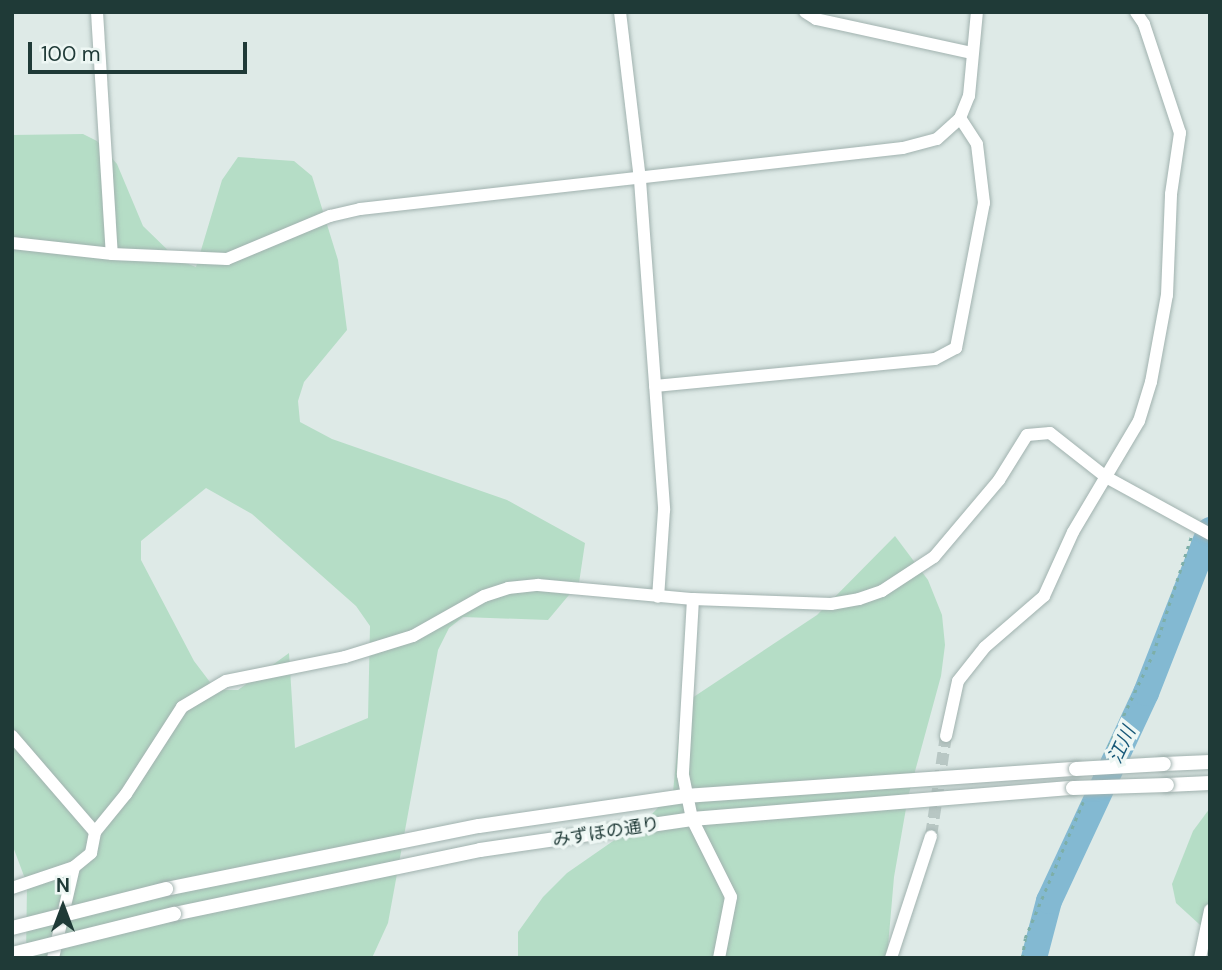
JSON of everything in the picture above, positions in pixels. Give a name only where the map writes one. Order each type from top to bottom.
[{"type":"street","points":[[97,12],[112,254]]},
{"type":"street","points":[[620,12],[640,180],[664,510],[658,597]]},
{"type":"street","points":[[805,12],[816,19],[972,53]]},
{"type":"street","points":[[12,243],[112,254],[227,258],[330,216],[360,209],[640,180],[903,148],[937,139],[960,118],[969,96],[977,12]]},
{"type":"street","points":[[946,736],[958,681],[985,647],[1044,596],[1073,532],[1139,421],[1151,382],[1167,295],[1171,194],[1180,133],[1144,24],[1136,12]]},
{"type":"street","points":[[654,386],[935,359],[956,348],[984,203],[977,144],[960,118]]},
{"type":"street","points":[[12,888],[74,867],[92,853],[95,832],[126,793],[182,707],[226,681],[345,657],[412,636],[484,596],[509,588],[538,585],[693,600],[831,604],[882,592],[934,557],[999,480],[1027,435],[1050,433],[1106,477],[1210,534]]},
{"type":"street","points":[[693,600],[683,750],[685,796],[692,819],[731,897],[719,958]]},
{"type":"street","points":[[12,736],[95,832]]},
{"type":"street","name":"みずほの通り","points":[[12,928],[166,889],[479,826],[685,796],[1210,762]]},
{"type":"street","name":"みずほの通り","points":[[12,954],[174,914],[480,850],[692,819],[1081,789],[1210,783]]},
{"type":"street","points":[[891,958],[931,836]]},
{"type":"street","points":[[53,958],[74,867]]},
{"type":"street","points":[[1200,958],[1210,910]]},
{"type":"path","points":[[1100,765],[1153,654],[1185,564],[1194,526]]},
{"type":"path","points":[[1022,958],[1081,789]]},
{"type":"green space","points":[[83,134],[97,141],[117,164],[143,226],[178,260],[196,267],[222,180],[238,157],[294,161],[312,176],[338,260],[347,330],[304,382],[298,401],[300,422],[332,439],[507,500],[585,543],[579,583],[548,620],[463,617],[449,628],[438,650],[388,923],[372,958],[26,958],[27,884],[12,844],[12,135]],"holes":[[[206,488],[252,514],[356,606],[370,626],[368,718],[295,748],[289,653],[238,690],[216,690],[194,661],[141,560],[141,541]]]},
{"type":"green space","points":[[895,536],[928,580],[942,615],[945,645],[941,676],[908,797],[894,877],[887,958],[518,958],[518,932],[543,897],[567,873],[652,814],[673,792],[681,712],[692,698],[817,615]]},
{"type":"green space","points":[[1210,808],[1210,934],[1176,903],[1172,884],[1193,831]]},
{"type":"waterway","name":"江川","points":[[1034,958],[1049,901],[1146,693],[1210,530]]},
{"type":"tunnel","points":[[931,836],[946,736]]}]
